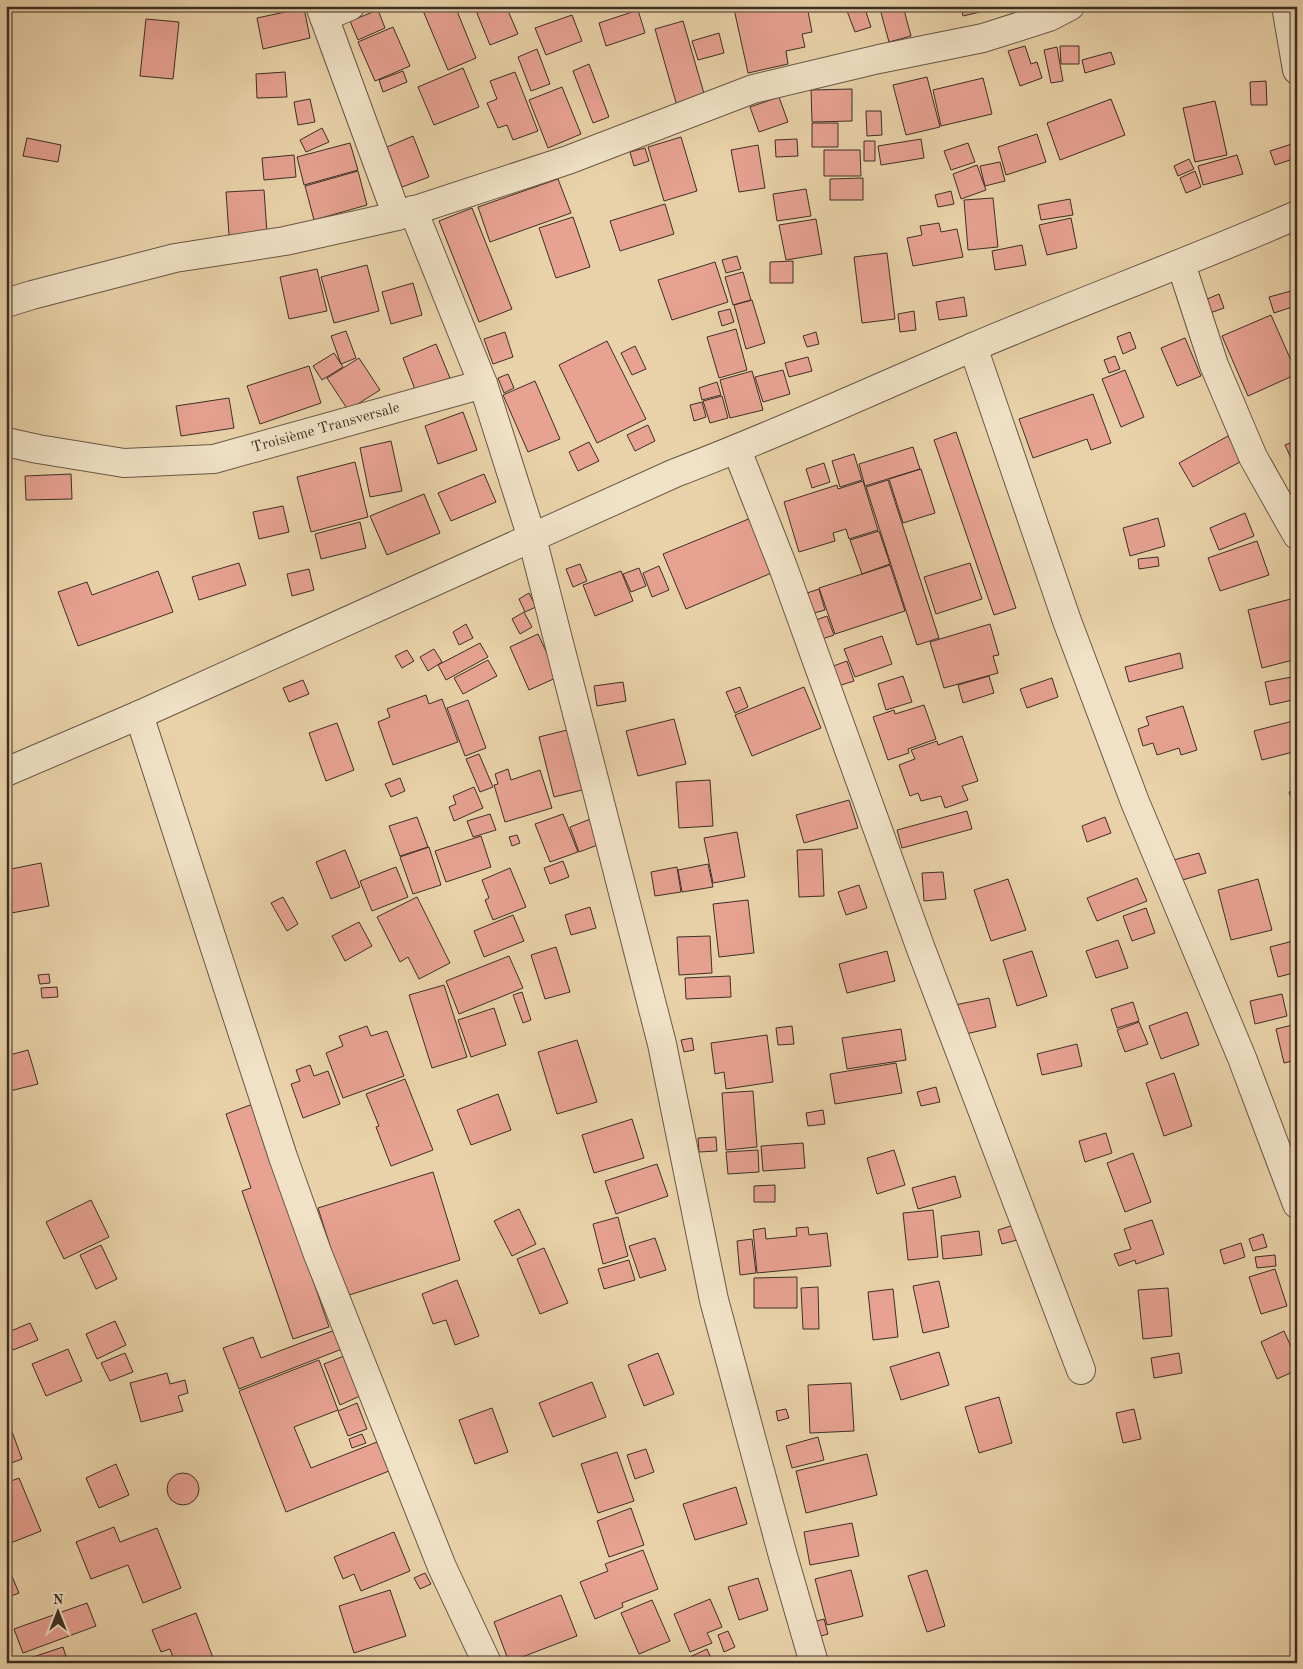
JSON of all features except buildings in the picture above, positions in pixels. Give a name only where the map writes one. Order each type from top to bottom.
[{"type":"street","points":[[350,6],[322,12],[405,213],[483,384],[532,538],[662,1044],[714,1300],[782,1556],[814,1663]]},
{"type":"street","points":[[6,303],[175,258],[285,241],[405,213],[568,160],[753,89],[878,59],[983,38],[1049,17],[1070,6]]},
{"type":"street","points":[[1286,6],[1297,70]]},
{"type":"street","points":[[6,772],[139,715],[675,473],[737,450],[973,348],[1297,216]]},
{"type":"street","points":[[1181,264],[1218,374],[1253,456],[1297,535]]},
{"type":"street","points":[[973,348],[1067,621],[1122,766],[1242,1058],[1297,1204]]},
{"type":"street","name":"Troisième Transversale","points":[[6,442],[124,463],[214,459],[483,384]]},
{"type":"street","points":[[737,450],[782,567],[921,949],[1081,1370]]},
{"type":"street","points":[[139,715],[283,1157],[311,1235],[442,1567],[487,1663]]}]
